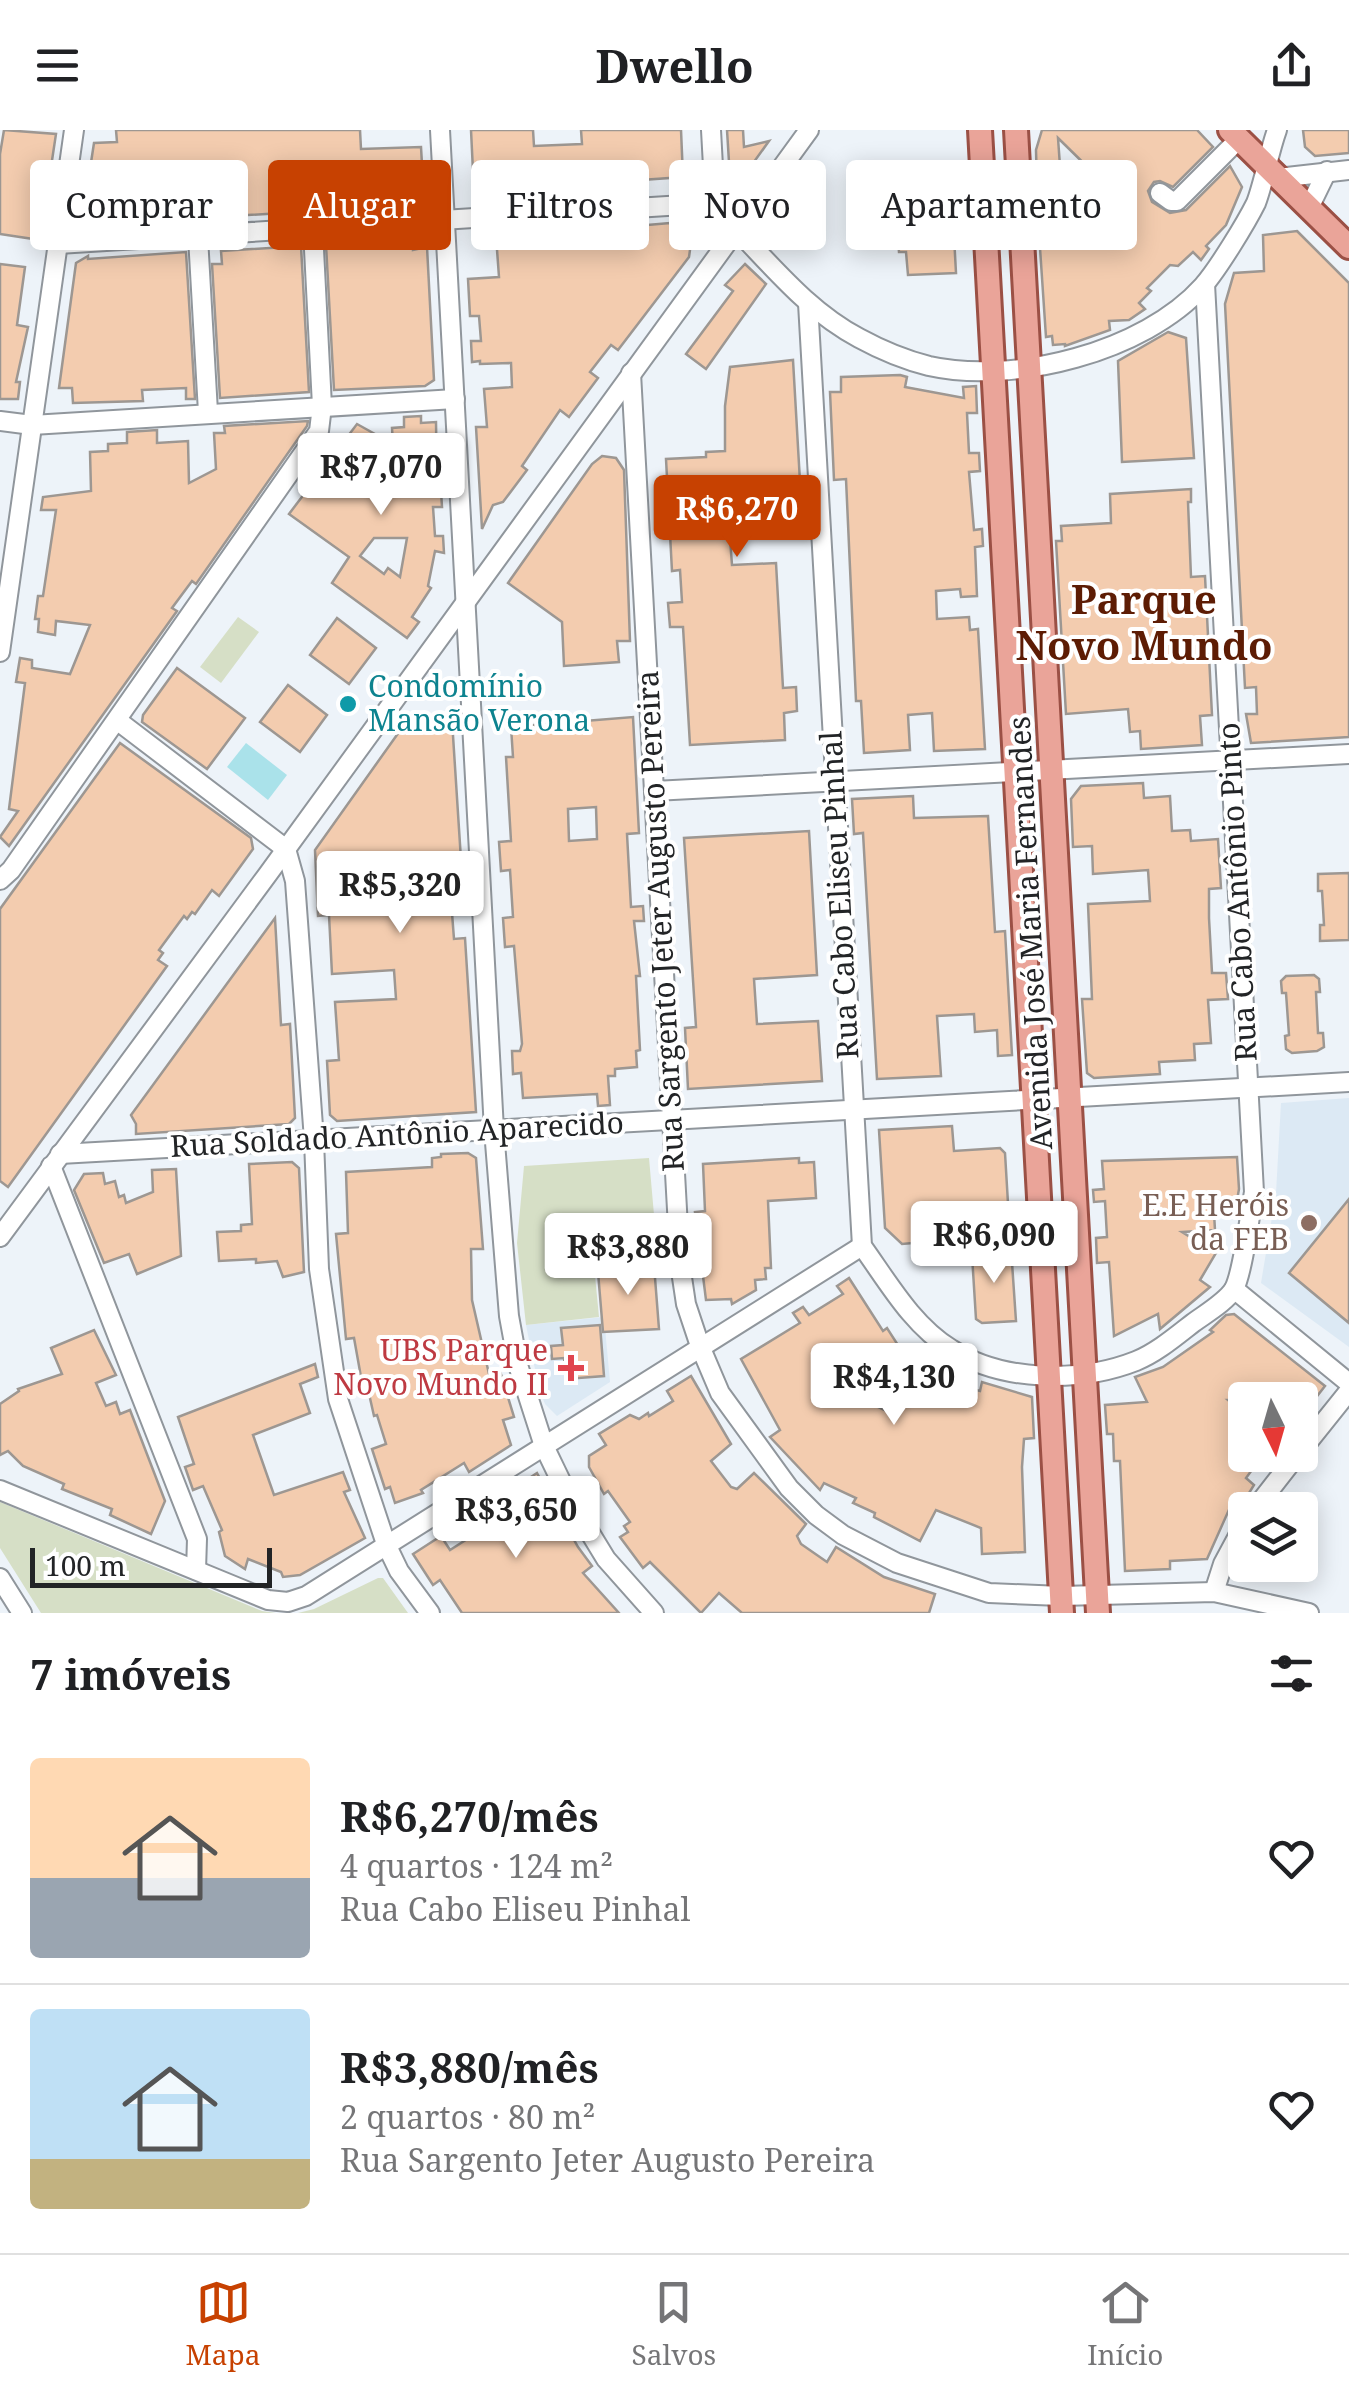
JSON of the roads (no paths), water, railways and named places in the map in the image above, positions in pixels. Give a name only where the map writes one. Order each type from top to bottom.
[{"type":"main road","name":"Avenida José Maria Fernandes","points":[[980,130],[1062,1605]]},
{"type":"main road","name":"Avenida José Maria Fernandes","points":[[1016,130],[1098,1604]]},
{"type":"main road","points":[[1234,134],[1349,247]]},
{"type":"street","points":[[70,160],[74,130]]},
{"type":"street","points":[[440,130],[442,160]]},
{"type":"street","points":[[711,130],[713,160]]},
{"type":"street","points":[[786,160],[808,130]]},
{"type":"street","points":[[756,250],[808,304],[855,336],[903,358],[932,366],[994,370],[1070,360],[1165,318],[1204,284],[1272,171],[1277,130]]},
{"type":"street","points":[[1160,193],[1171,201],[1177,200],[1234,134]]},
{"type":"street","points":[[1272,171],[1349,170]]},
{"type":"street","points":[[1309,208],[1327,171]]},
{"type":"street","points":[[451,222],[669,207]]},
{"type":"street","points":[[0,652],[57,250]]},
{"type":"street","points":[[199,250],[208,412]]},
{"type":"street","points":[[0,880],[118,720],[319,431],[322,406],[315,250]]},
{"type":"street","points":[[447,250],[494,1130],[509,1316],[518,1365],[544,1446],[570,1500],[606,1559],[654,1613]]},
{"type":"street","points":[[0,1237],[721,250]]},
{"type":"street","name":"Rua Cabo Antônio Pinto","points":[[1204,284],[1254,1192],[1234,1289]]},
{"type":"street","name":"Rua Cabo Eliseu Pinhal","points":[[808,304],[862,1246]]},
{"type":"street","name":"Rua Sargento Jeter Augusto Pereira","points":[[631,373],[680,1264],[686,1304],[720,1393],[789,1488],[816,1516],[896,1563],[989,1593],[1062,1605],[1214,1592],[1309,1613]]},
{"type":"street","points":[[0,421],[32,425],[455,398]]},
{"type":"street","points":[[118,720],[286,849],[295,882],[320,1269],[338,1399],[386,1544],[399,1571],[430,1613]]},
{"type":"street","points":[[654,791],[1349,754]]},
{"type":"street","name":"Rua Soldado Antônio Aparecido","points":[[56,1160],[314,1140],[1349,1082]]},
{"type":"street","points":[[56,1160],[196,1539],[196,1570]]},
{"type":"street","points":[[0,1490],[268,1600],[288,1602],[306,1596],[862,1246],[918,1322],[951,1349],[1018,1374],[1085,1372],[1139,1360],[1171,1340],[1234,1289],[1349,1383]]},
{"type":"street","points":[[1318,1429],[1349,1391]]},
{"type":"street","points":[[1268,1492],[1284,1472]]},
{"type":"street","points":[[1214,1592],[1228,1554]]},
{"type":"street","points":[[0,1578],[22,1613]]},
{"type":"water","points":[[246,743],[287,775],[268,800],[227,767]]},
{"type":"place","name":"Condomínio Mansão Verona","points":[[348,704]]},
{"type":"place","name":"E.E Heróis da FEB","points":[[1309,1223]]},
{"type":"place","name":"UBS Parque Novo Mundo II","points":[[571,1368]]},
{"type":"district","name":"Parque Novo Mundo","points":[[1144,623]]}]
